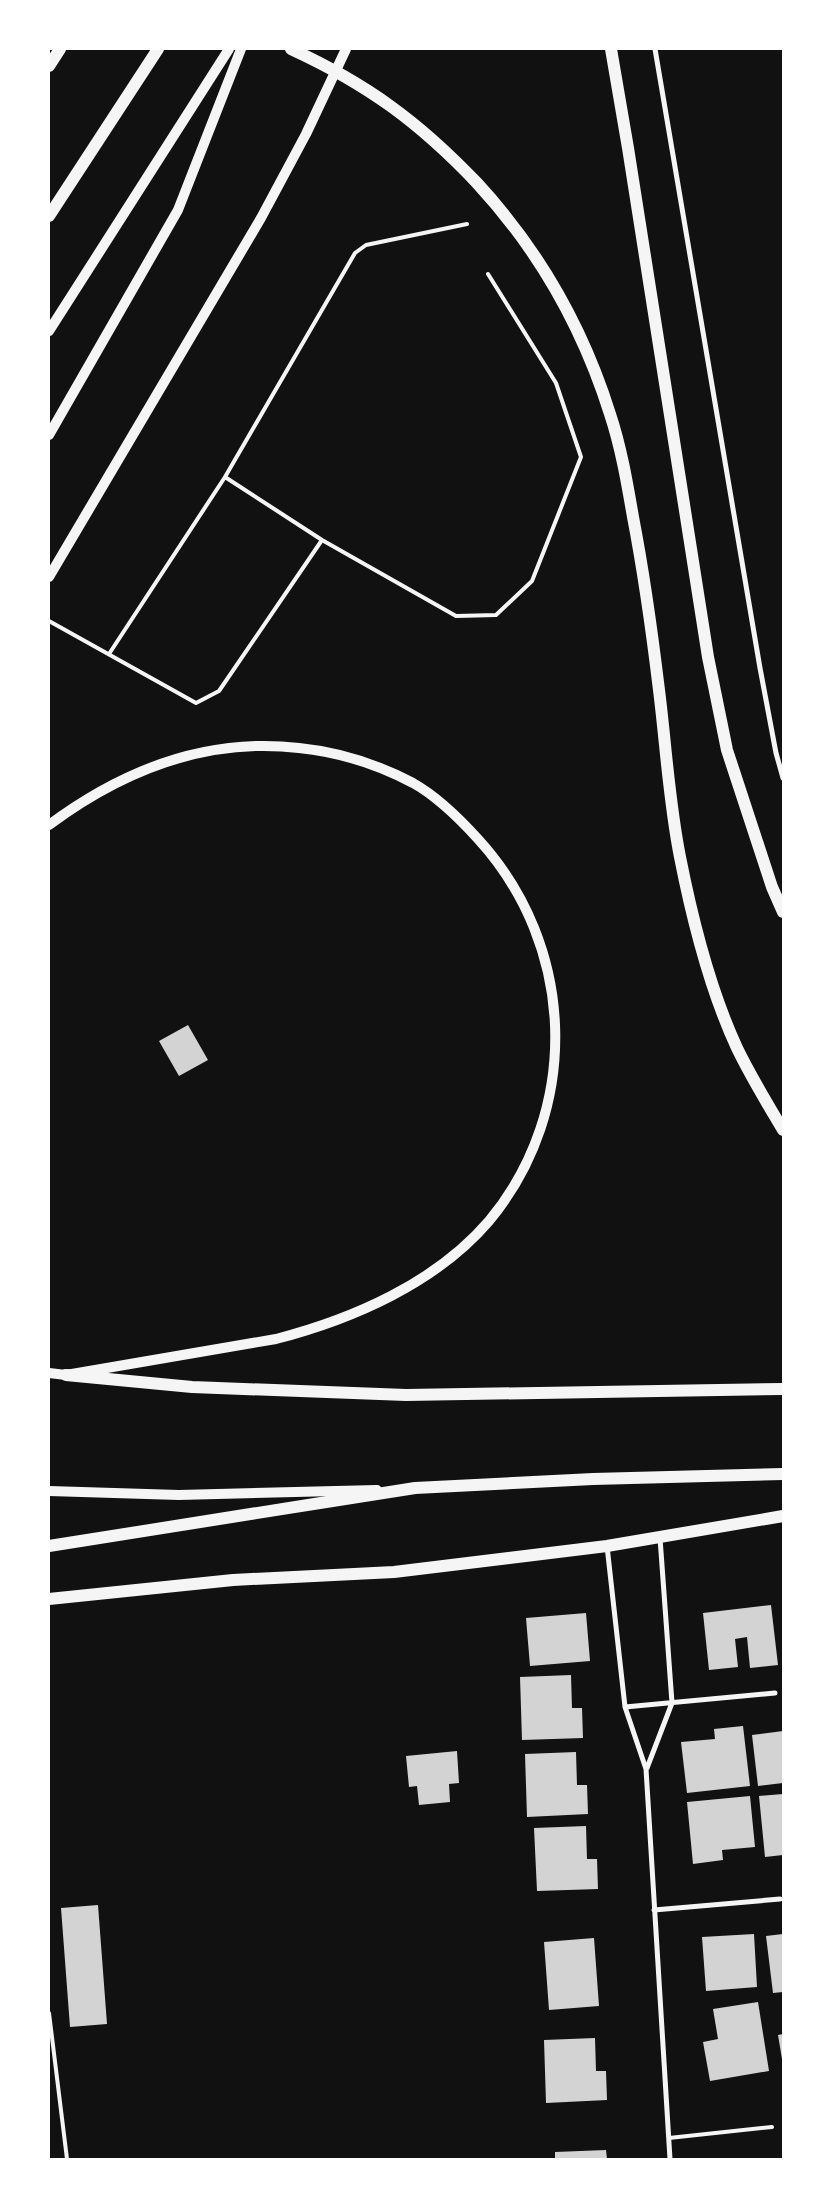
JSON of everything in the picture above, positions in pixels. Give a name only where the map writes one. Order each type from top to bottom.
[{"type":"main road","points":[[49,66],[60,49]]},
{"type":"main road","points":[[49,216],[158,49]]},
{"type":"main road","points":[[49,331],[228,49]]},
{"type":"main road","points":[[49,435],[178,210],[241,49]]},
{"type":"main road","points":[[291,49],[320,62],[369,90],[399,111],[459,164],[509,221],[532,251],[567,310],[598,379],[621,452],[638,544],[659,689],[680,857],[701,944],[736,1046],[783,1130]]},
{"type":"main road","points":[[49,577],[260,218],[318,111],[346,49]]},
{"type":"main road","points":[[611,49],[708,657],[727,750],[772,887],[783,912]]},
{"type":"main road","points":[[49,825],[86,799],[143,770],[180,757],[228,746],[274,745],[314,750],[346,755],[380,768],[414,784],[440,802],[465,824],[487,848],[503,870],[533,927],[545,957],[552,987],[556,1022],[553,1086],[546,1114],[525,1166],[487,1223],[450,1258],[380,1302],[345,1319],[276,1339],[66,1375]]},
{"type":"main road","points":[[49,1373],[192,1387],[406,1395],[783,1389]]},
{"type":"main road","points":[[49,1491],[179,1495],[415,1488],[593,1478],[783,1474]]},
{"type":"main road","points":[[49,1546],[415,1488]]},
{"type":"main road","points":[[49,1599],[233,1580],[394,1572],[608,1546],[783,1516]]},
{"type":"street","points":[[656,49],[759,658],[776,753],[783,778]]},
{"type":"street","points":[[646,1769],[672,1703],[660,1538]]},
{"type":"street","points":[[608,1546],[625,1707],[646,1769],[670,2159]]},
{"type":"street","points":[[625,1707],[775,1693]]},
{"type":"street","points":[[654,1910],[780,1899]]},
{"type":"lane","points":[[109,654],[225,477],[355,253],[366,245],[467,224]]},
{"type":"lane","points":[[225,477],[322,540],[456,616],[496,615],[532,581],[581,456],[556,383],[488,274]]},
{"type":"lane","points":[[49,621],[196,703],[219,691],[322,540]]},
{"type":"lane","points":[[49,2013],[67,2159]]},
{"type":"lane","points":[[669,2138],[772,2128]]},
{"type":"building","points":[[188,1025],[208,1060],[179,1076],[159,1041]]},
{"type":"building","points":[[771,1605],[778,1665],[750,1668],[747,1637],[735,1639],[738,1667],[709,1670],[703,1613]]},
{"type":"building","points":[[586,1613],[590,1661],[530,1666],[526,1618]]},
{"type":"building","points":[[571,1675],[572,1708],[582,1708],[583,1738],[522,1740],[520,1677]]},
{"type":"building","points":[[743,1726],[750,1786],[687,1793],[681,1742],[715,1739],[714,1729]]},
{"type":"building","points":[[783,1731],[783,1783],[758,1786],[752,1735]]},
{"type":"building","points":[[457,1751],[459,1783],[449,1784],[450,1802],[419,1805],[417,1786],[409,1787],[406,1756]]},
{"type":"building","points":[[576,1752],[577,1785],[587,1785],[588,1814],[527,1817],[525,1754]]},
{"type":"building","points":[[783,1794],[783,1855],[765,1857],[759,1796]]},
{"type":"building","points":[[750,1796],[755,1847],[722,1850],[723,1860],[693,1864],[687,1802]]},
{"type":"building","points":[[586,1826],[587,1859],[597,1859],[598,1889],[537,1891],[534,1828]]},
{"type":"building","points":[[98,1905],[107,2024],[70,2027],[61,1908]]},
{"type":"building","points":[[754,1934],[757,1987],[706,1991],[702,1937]]},
{"type":"building","points":[[783,1934],[783,1992],[773,1993],[766,1936]]},
{"type":"building","points":[[594,1938],[599,2006],[549,2010],[544,1942]]},
{"type":"building","points":[[758,2002],[769,2071],[710,2081],[703,2042],[718,2039],[713,2009]]},
{"type":"building","points":[[783,2034],[783,2059],[782,2059],[778,2035]]},
{"type":"building","points":[[595,2038],[596,2071],[606,2071],[607,2100],[546,2103],[544,2040]]},
{"type":"building","points":[[606,2150],[607,2159],[555,2159],[555,2152]]}]
